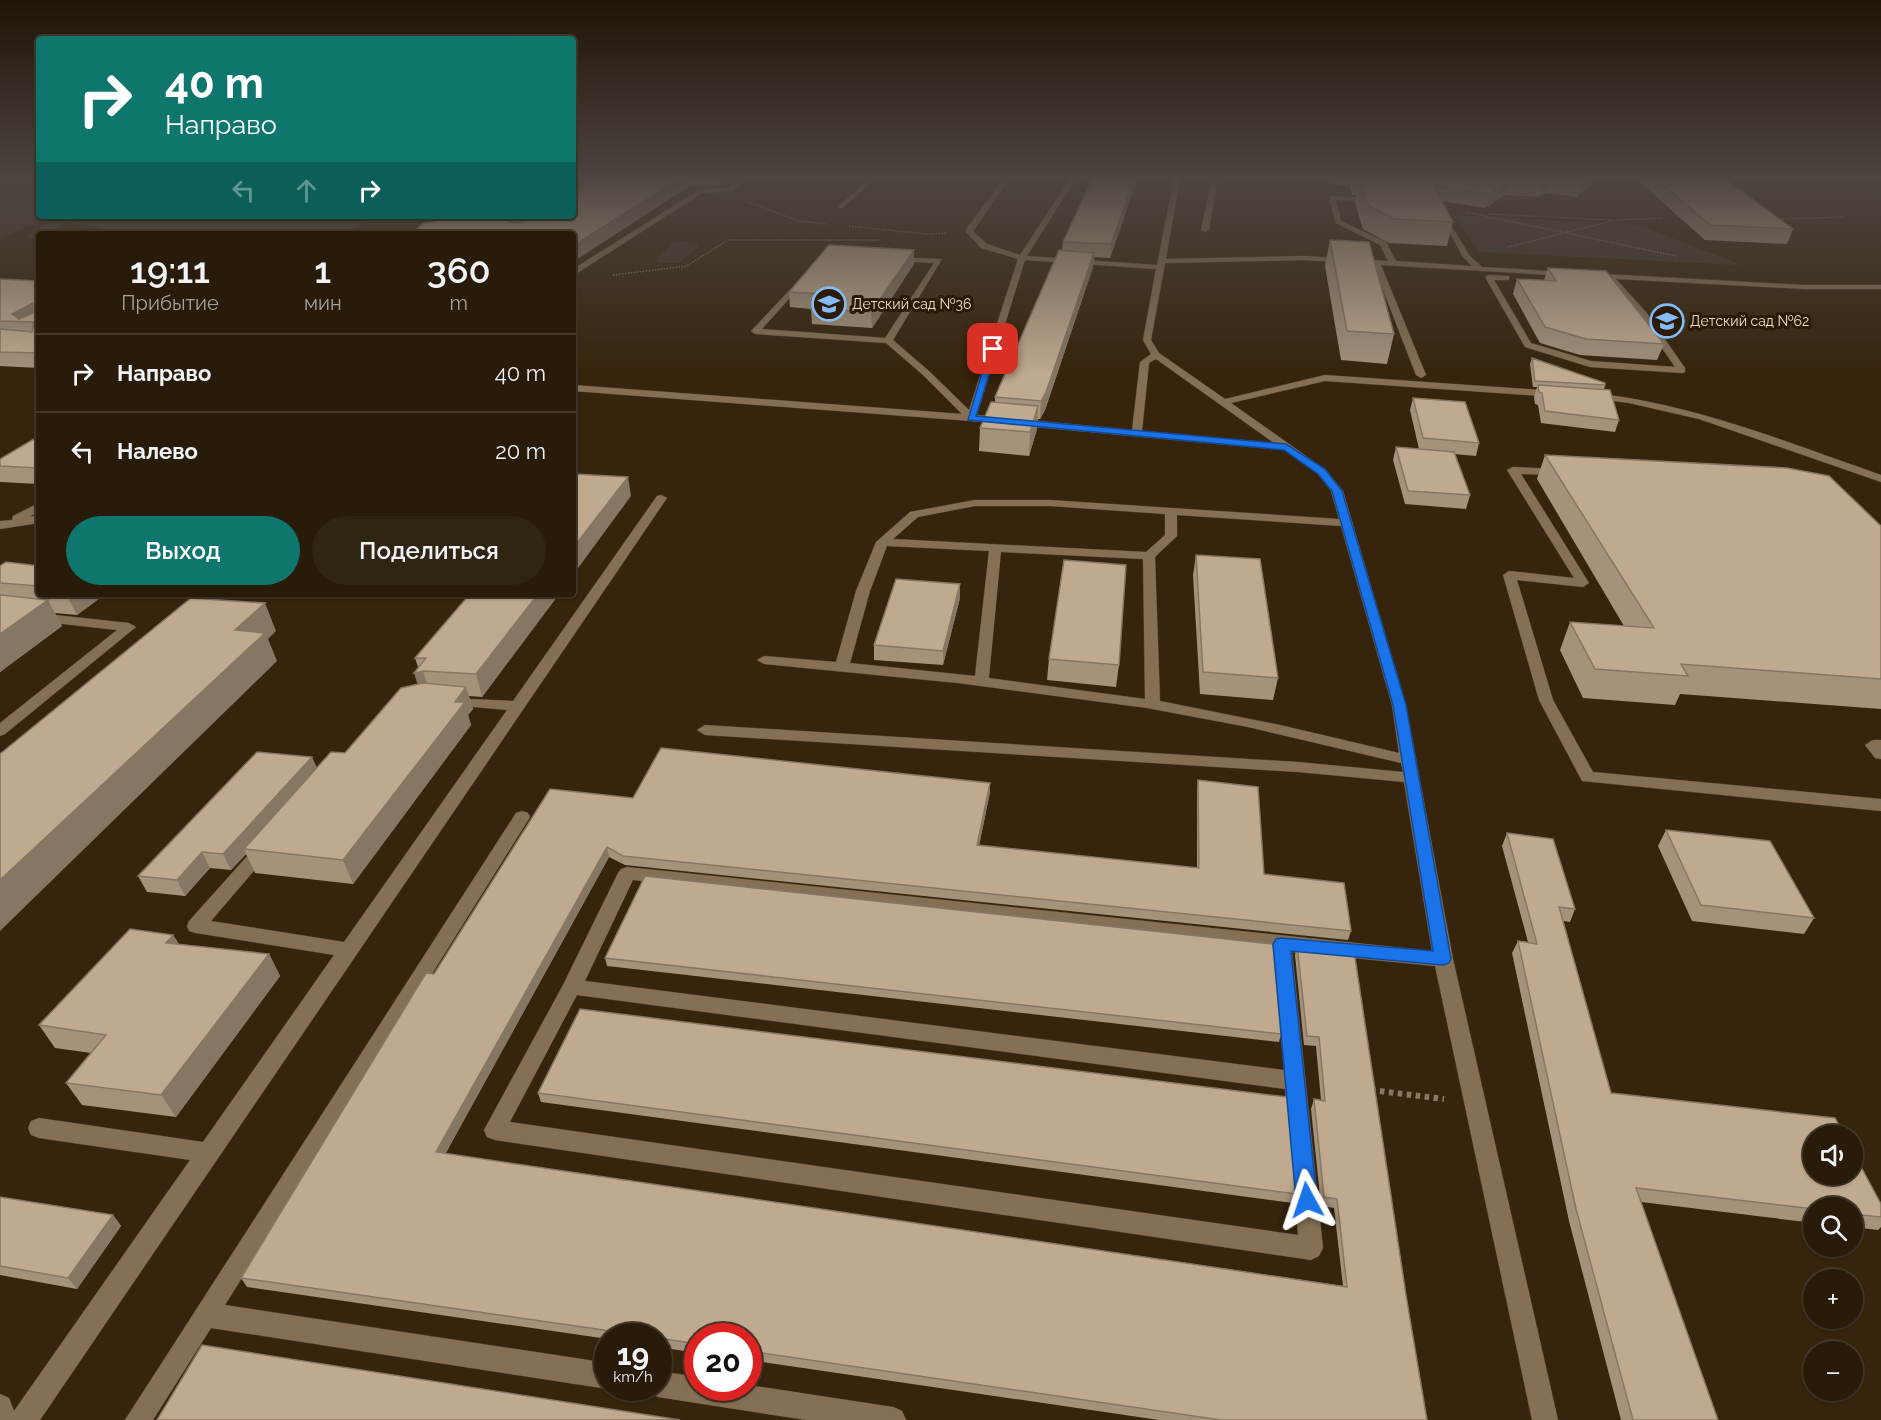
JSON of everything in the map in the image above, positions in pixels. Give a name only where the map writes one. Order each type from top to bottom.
[{"type":"street","points":[[576,271],[618,244]]},
{"type":"street","points":[[982,244],[1022,258],[1161,264],[1293,258],[1479,268],[1572,278],[1489,277],[1528,345],[1590,364],[1683,370],[1643,314],[1609,276]]},
{"type":"street","points":[[971,418],[1022,258],[1030,244]]},
{"type":"street","points":[[1165,244],[1146,340],[1156,355],[1322,472],[1337,491],[1400,705],[1443,959],[1545,1420]]},
{"type":"street","points":[[1383,244],[1393,263]]},
{"type":"street","points":[[1460,244],[1467,257],[1479,268]]},
{"type":"street","points":[[881,258],[939,261],[888,341]]},
{"type":"street","points":[[1376,262],[1421,375]]},
{"type":"street","points":[[808,272],[755,331],[888,341],[971,418]]},
{"type":"street","points":[[1617,285],[1584,279],[1609,276],[1792,287],[1881,287]]},
{"type":"street","points":[[1137,433],[1145,362],[1156,355]]},
{"type":"street","points":[[1225,402],[1325,378],[1571,395]]},
{"type":"street","points":[[576,388],[971,418],[1286,447]]},
{"type":"street","points":[[1583,396],[1627,398],[1668,406],[1881,479]]},
{"type":"street","points":[[1572,472],[1513,470],[1583,583],[1509,575],[1546,700],[1588,777],[1881,805]]},
{"type":"street","points":[[24,1420],[661,498]]},
{"type":"street","points":[[842,667],[863,591],[882,542],[914,514],[975,504],[1050,503],[1346,523]]},
{"type":"street","points":[[6,523],[36,508]]},
{"type":"street","points":[[882,542],[1149,556],[1171,536],[1171,511]]},
{"type":"street","points":[[6,523],[36,519]]},
{"type":"street","points":[[982,680],[995,549]]},
{"type":"street","points":[[1149,556],[1152,705]]},
{"type":"street","points":[[0,613],[129,627],[0,730]]},
{"type":"street","points":[[764,660],[982,680],[1152,705],[1295,732],[1408,760]]},
{"type":"street","points":[[430,699],[517,706]]},
{"type":"street","points":[[705,730],[1298,767],[1412,778]]},
{"type":"street","points":[[1881,746],[1873,745],[1881,754]]},
{"type":"street","points":[[138,1420],[522,817]]},
{"type":"street","points":[[272,839],[196,926],[348,950]]},
{"type":"street","points":[[1282,944],[1311,1248],[495,1130],[572,987],[627,873],[1282,944],[1443,959]]},
{"type":"street","points":[[572,987],[1296,1081]]},
{"type":"street","points":[[39,1128],[208,1153]]},
{"type":"street","points":[[206,1315],[594,1374]]},
{"type":"street","points":[[672,1386],[893,1420]]},
{"type":"street","points":[[0,1407],[4,1420]]},
{"type":"path","points":[[606,276],[687,266],[721,244]]},
{"type":"path","points":[[1467,257],[1489,255],[1519,244]]},
{"type":"path","points":[[1624,244],[1683,257]]},
{"type":"path","points":[[1368,1090],[1475,1103]]},
{"type":"shaded area","points":[[672,244],[700,245],[679,263],[659,263],[656,260]]},
{"type":"shaded area","points":[[1474,244],[1688,244],[1742,265],[1480,252]]},
{"type":"building","points":[[1331,244],[1370,244],[1394,334],[1347,331]]},
{"type":"building","points":[[829,245],[914,250],[871,312],[811,309],[823,294],[789,292]]},
{"type":"building","points":[[1059,250],[1094,253],[1046,392],[1041,401],[995,397]]},
{"type":"building","points":[[1548,268],[1606,271],[1664,344],[1586,339],[1545,327],[1517,279],[1556,281]]},
{"type":"building","points":[[0,279],[36,281],[36,353],[0,352],[0,329],[32,332],[34,322],[0,321]],"holes":[[[33,303],[33,313],[19,319],[12,314]]]},
{"type":"building","points":[[1532,358],[1605,383],[1605,385],[1535,381]]},
{"type":"building","points":[[1538,385],[1610,390],[1619,420],[1545,411]]},
{"type":"building","points":[[1413,398],[1465,402],[1479,443],[1423,438]]},
{"type":"building","points":[[991,402],[1038,406],[1030,432],[980,428]]},
{"type":"building","points":[[36,438],[36,468],[0,466],[0,459]]},
{"type":"building","points":[[1396,447],[1454,452],[1470,495],[1408,491]]},
{"type":"building","points":[[1545,455],[1787,468],[1829,476],[1881,526],[1881,679],[1681,664],[1688,676],[1595,669],[1570,622],[1654,628]]},
{"type":"building","points":[[576,474],[628,477],[576,544]]},
{"type":"building","points":[[1196,555],[1260,559],[1278,678],[1203,672]]},
{"type":"building","points":[[1064,560],[1126,565],[1119,665],[1049,659]]},
{"type":"building","points":[[6,562],[36,566],[36,586],[0,583],[0,566]]},
{"type":"building","points":[[896,579],[960,584],[943,651],[874,645]]},
{"type":"building","points":[[0,595],[48,600],[0,634]]},
{"type":"building","points":[[467,597],[536,597],[476,674],[423,671],[414,673],[426,658],[415,658]]},
{"type":"building","points":[[191,598],[265,603],[235,630],[265,633],[0,880],[0,754]]},
{"type":"building","points":[[423,683],[466,687],[455,702],[465,702],[343,860],[244,849],[331,752],[345,753],[401,688]]},
{"type":"building","points":[[661,748],[990,783],[977,845],[1199,868],[1198,780],[1258,787],[1264,874],[1344,883],[1351,931],[623,856],[607,847],[436,1152],[1347,1287],[1337,1199],[1324,1197],[1314,1099],[1325,1101],[1319,1037],[1307,1036],[1297,945],[1354,951],[1427,1420],[1221,1420],[762,1353],[762,1323],[684,1323],[684,1342],[672,1340],[672,1323],[594,1323],[594,1329],[241,1278],[426,973],[434,974],[550,789],[633,798]]},
{"type":"building","points":[[257,752],[312,757],[223,854],[202,852],[177,880],[138,876]]},
{"type":"building","points":[[1666,830],[1770,841],[1814,918],[1701,905]]},
{"type":"building","points":[[1507,833],[1553,839],[1575,909],[1559,907],[1611,1093],[1835,1118],[1839,1125],[1803,1125],[1803,1185],[1863,1185],[1863,1170],[1881,1204],[1881,1217],[1863,1215],[1863,1197],[1803,1197],[1803,1208],[1636,1188],[1718,1420],[1633,1420],[1576,1209],[1518,941],[1537,944]]},
{"type":"building","points":[[645,876],[1273,944],[1281,1034],[605,958]]},
{"type":"building","points":[[130,929],[173,935],[166,943],[269,954],[161,1095],[66,1083],[106,1035],[39,1025]]},
{"type":"building","points":[[580,1009],[1287,1097],[1296,1194],[538,1093]]},
{"type":"building","points":[[0,1197],[113,1215],[68,1278],[0,1266]]},
{"type":"building","points":[[202,1345],[680,1420],[157,1420]]},
{"type":"place","name":"Детский сад №36","points":[[829,304]]},
{"type":"place","name":"Детский сад №62","points":[[1667,321]]},
{"type":"route","points":[[993,349],[971,418],[1286,447],[1322,472],[1337,491],[1400,705],[1443,959],[1282,944],[1307,1200]]}]
